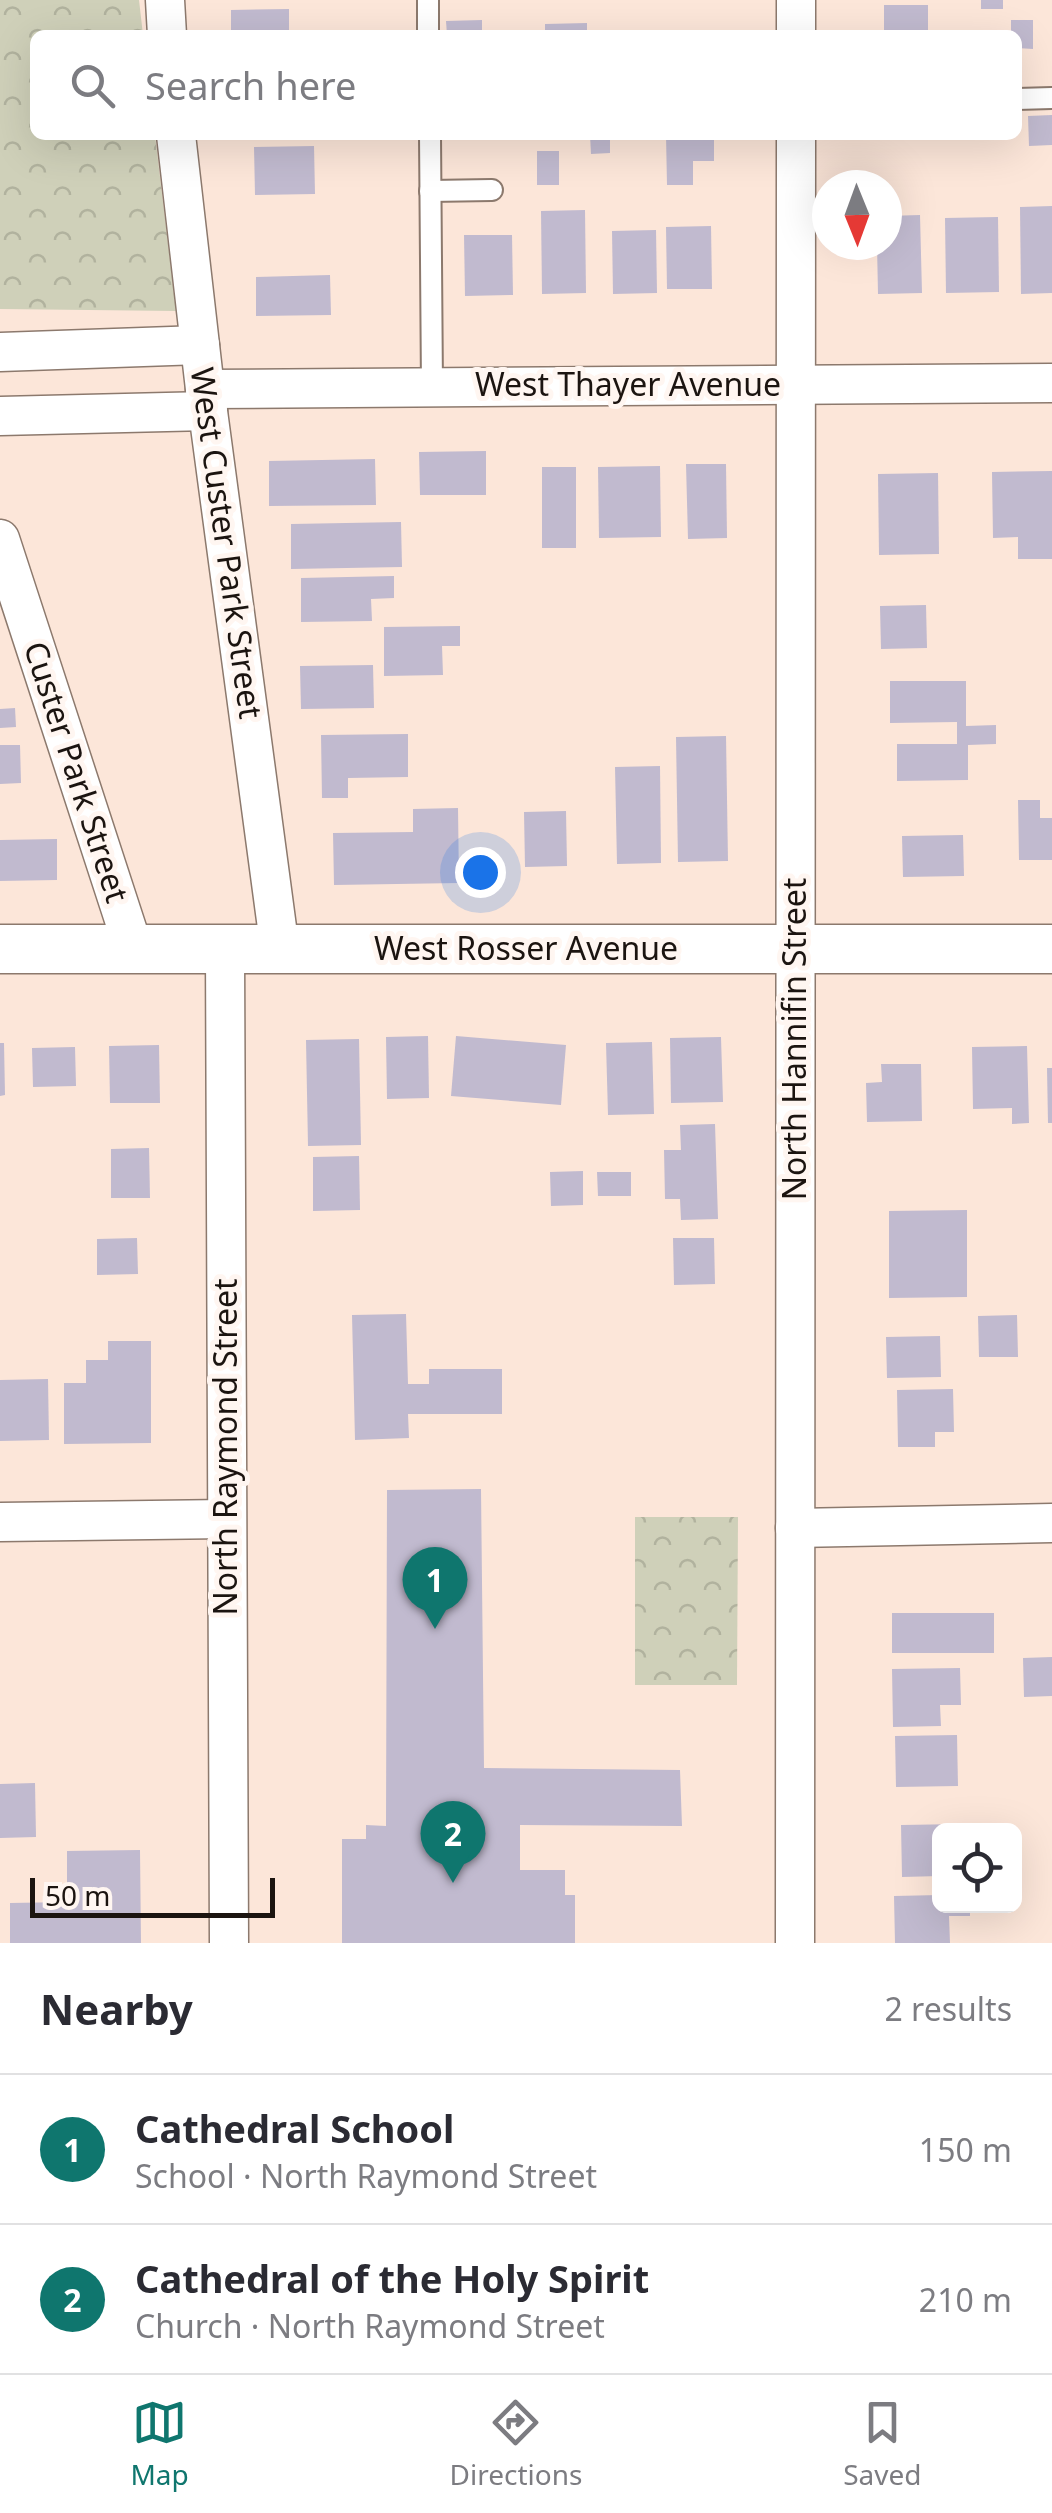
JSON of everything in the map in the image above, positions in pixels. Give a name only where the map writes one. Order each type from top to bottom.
[{"type":"street","points":[[164,0],[167,30]]},
{"type":"street","points":[[796,0],[796,30]]},
{"type":"street","name":"West Custer Park Street","points":[[177,140],[206,400],[280,950]]},
{"type":"street","name":"North Hannifin Street","points":[[794,1943],[796,140]]},
{"type":"street","points":[[0,352],[200,345]]},
{"type":"street","name":"West Thayer Avenue","points":[[0,416],[432,387],[1052,382]]},
{"type":"street","name":"Custer Park Street","points":[[0,539],[133,948]]},
{"type":"street","name":"West Rosser Avenue","points":[[0,949],[1052,950]]},
{"type":"street","name":"North Raymond Street","points":[[225,950],[228,1943]]},
{"type":"street","points":[[0,1522],[226,1519]]},
{"type":"street","points":[[795,1528],[1052,1524]]},
{"type":"lane","points":[[428,0],[428,30]]},
{"type":"lane","points":[[1022,98],[1052,98]]},
{"type":"lane","points":[[430,140],[432,387]]},
{"type":"lane","points":[[430,191],[492,190]]},
{"type":"green space","points":[[0,0],[139,0],[142,30],[30,30],[30,140],[156,140],[176,311],[0,309]]},
{"type":"green space","points":[[635,1517],[738,1517],[737,1685],[635,1685]]},
{"type":"building","points":[[981,0],[1003,0],[1003,9],[981,9]]},
{"type":"building","points":[[884,5],[928,5],[928,30],[884,30]]},
{"type":"building","points":[[289,9],[289,30],[231,30],[231,10]]},
{"type":"building","points":[[482,20],[482,30],[447,30],[446,21]]},
{"type":"building","points":[[1011,20],[1033,20],[1033,49],[1022,48],[1022,30],[1011,30]]},
{"type":"building","points":[[587,23],[587,30],[545,30],[545,24]]},
{"type":"building","points":[[1052,115],[1052,145],[1029,146],[1028,116]]},
{"type":"building","points":[[590,140],[610,140],[610,153],[591,154]]},
{"type":"building","points":[[666,140],[714,140],[714,161],[693,161],[693,185],[667,185]]},
{"type":"building","points":[[314,146],[315,194],[255,195],[254,147]]},
{"type":"building","points":[[537,151],[559,151],[559,185],[537,185]]},
{"type":"building","points":[[1052,206],[1052,293],[1021,294],[1020,207]]},
{"type":"building","points":[[585,210],[586,293],[542,294],[541,211]]},
{"type":"building","points":[[920,215],[922,293],[878,294],[877,260],[902,260],[902,216]]},
{"type":"building","points":[[998,217],[999,292],[946,293],[945,218]]},
{"type":"building","points":[[711,226],[712,289],[667,289],[666,227]]},
{"type":"building","points":[[656,230],[657,293],[613,294],[612,231]]},
{"type":"building","points":[[464,235],[512,235],[513,295],[465,296]]},
{"type":"building","points":[[330,275],[331,315],[256,316],[256,277]]},
{"type":"building","points":[[486,451],[486,495],[420,495],[419,452]]},
{"type":"building","points":[[375,459],[376,505],[269,506],[269,461]]},
{"type":"building","points":[[686,464],[726,464],[727,538],[688,539]]},
{"type":"building","points":[[660,466],[661,537],[599,538],[598,467]]},
{"type":"building","points":[[542,467],[576,467],[576,548],[542,548]]},
{"type":"building","points":[[1052,471],[1052,559],[1018,559],[1018,537],[993,538],[992,472]]},
{"type":"building","points":[[938,473],[939,554],[879,555],[878,474]]},
{"type":"building","points":[[401,522],[402,567],[291,569],[291,524]]},
{"type":"building","points":[[394,576],[394,598],[371,599],[372,621],[301,622],[301,578]]},
{"type":"building","points":[[926,605],[927,648],[881,649],[880,606]]},
{"type":"building","points":[[460,626],[460,646],[442,646],[443,675],[384,676],[384,627]]},
{"type":"building","points":[[373,665],[374,708],[301,709],[300,666]]},
{"type":"building","points":[[890,681],[966,681],[966,726],[996,725],[996,744],[968,745],[968,780],[897,781],[897,744],[957,744],[957,722],[890,723]]},
{"type":"building","points":[[15,708],[16,727],[0,728],[0,709]]},
{"type":"building","points":[[408,734],[408,777],[348,778],[348,798],[322,798],[321,735]]},
{"type":"building","points":[[726,736],[728,861],[678,862],[676,737]]},
{"type":"building","points":[[0,745],[20,745],[21,783],[0,784]]},
{"type":"building","points":[[660,766],[661,863],[617,864],[615,767]]},
{"type":"building","points":[[1018,800],[1040,800],[1040,818],[1052,818],[1052,860],[1019,860]]},
{"type":"building","points":[[458,808],[459,883],[334,885],[333,833],[413,832],[413,809]]},
{"type":"building","points":[[566,811],[567,866],[525,867],[524,812]]},
{"type":"building","points":[[963,835],[964,876],[903,877],[902,836]]},
{"type":"building","points":[[57,839],[57,880],[0,881],[0,840]]},
{"type":"building","points":[[428,1036],[429,1098],[387,1099],[386,1037]]},
{"type":"building","points":[[456,1036],[566,1045],[561,1105],[451,1096]]},
{"type":"building","points":[[721,1037],[723,1102],[671,1103],[670,1038]]},
{"type":"building","points":[[359,1039],[361,1145],[308,1146],[306,1040]]},
{"type":"building","points":[[652,1042],[654,1114],[608,1115],[606,1043]]},
{"type":"building","points":[[0,1043],[4,1043],[5,1095],[0,1096]]},
{"type":"building","points":[[159,1045],[160,1103],[110,1103],[109,1046]]},
{"type":"building","points":[[1027,1046],[1029,1123],[1012,1124],[1012,1108],[973,1109],[972,1047]]},
{"type":"building","points":[[75,1047],[76,1086],[33,1087],[32,1048]]},
{"type":"building","points":[[881,1064],[921,1064],[922,1121],[867,1122],[866,1083],[882,1082]]},
{"type":"building","points":[[1047,1068],[1052,1068],[1052,1123],[1048,1123]]},
{"type":"building","points":[[715,1124],[718,1219],[681,1220],[680,1199],[665,1199],[664,1150],[681,1150],[680,1125]]},
{"type":"building","points":[[149,1148],[150,1198],[111,1198],[111,1149]]},
{"type":"building","points":[[359,1156],[360,1210],[313,1211],[313,1157]]},
{"type":"building","points":[[583,1171],[583,1205],[551,1206],[550,1172]]},
{"type":"building","points":[[597,1172],[631,1172],[631,1196],[598,1196]]},
{"type":"building","points":[[967,1210],[967,1297],[889,1298],[889,1211]]},
{"type":"building","points":[[137,1238],[138,1274],[97,1275],[97,1239]]},
{"type":"building","points":[[673,1238],[714,1238],[715,1284],[674,1285]]},
{"type":"building","points":[[406,1314],[408,1384],[429,1384],[429,1369],[502,1369],[502,1414],[408,1414],[409,1438],[355,1440],[352,1315]]},
{"type":"building","points":[[1017,1315],[1018,1357],[979,1357],[978,1316]]},
{"type":"building","points":[[940,1336],[941,1377],[887,1378],[886,1337]]},
{"type":"building","points":[[108,1341],[151,1341],[151,1443],[64,1444],[64,1383],[86,1383],[86,1360],[108,1360]]},
{"type":"building","points":[[48,1379],[49,1440],[0,1441],[0,1380]]},
{"type":"building","points":[[953,1389],[954,1432],[935,1432],[935,1447],[898,1447],[897,1390]]},
{"type":"building","points":[[481,1489],[484,1768],[680,1770],[682,1826],[520,1825],[520,1870],[565,1870],[565,1895],[575,1895],[575,1943],[342,1943],[342,1839],[366,1839],[366,1825],[386,1826],[387,1490]]},
{"type":"building","points":[[892,1613],[994,1613],[994,1653],[892,1653]]},
{"type":"building","points":[[1052,1657],[1052,1696],[1024,1697],[1023,1658]]},
{"type":"building","points":[[960,1668],[961,1705],[940,1705],[941,1726],[893,1727],[892,1669]]},
{"type":"building","points":[[957,1735],[958,1786],[896,1787],[895,1736]]},
{"type":"building","points":[[35,1783],[36,1837],[0,1838],[0,1784]]},
{"type":"building","points":[[932,1824],[932,1876],[902,1877],[901,1825]]},
{"type":"building","points":[[140,1850],[141,1943],[10,1943],[10,1903],[67,1902],[67,1851]]},
{"type":"building","points":[[932,1895],[932,1913],[970,1916],[949,1916],[950,1943],[895,1943],[894,1896]]},
{"type":"place","name":"Cathedral School","points":[[435,1629]]},
{"type":"place","name":"Cathedral of the Holy Spirit","points":[[453,1883]]}]
